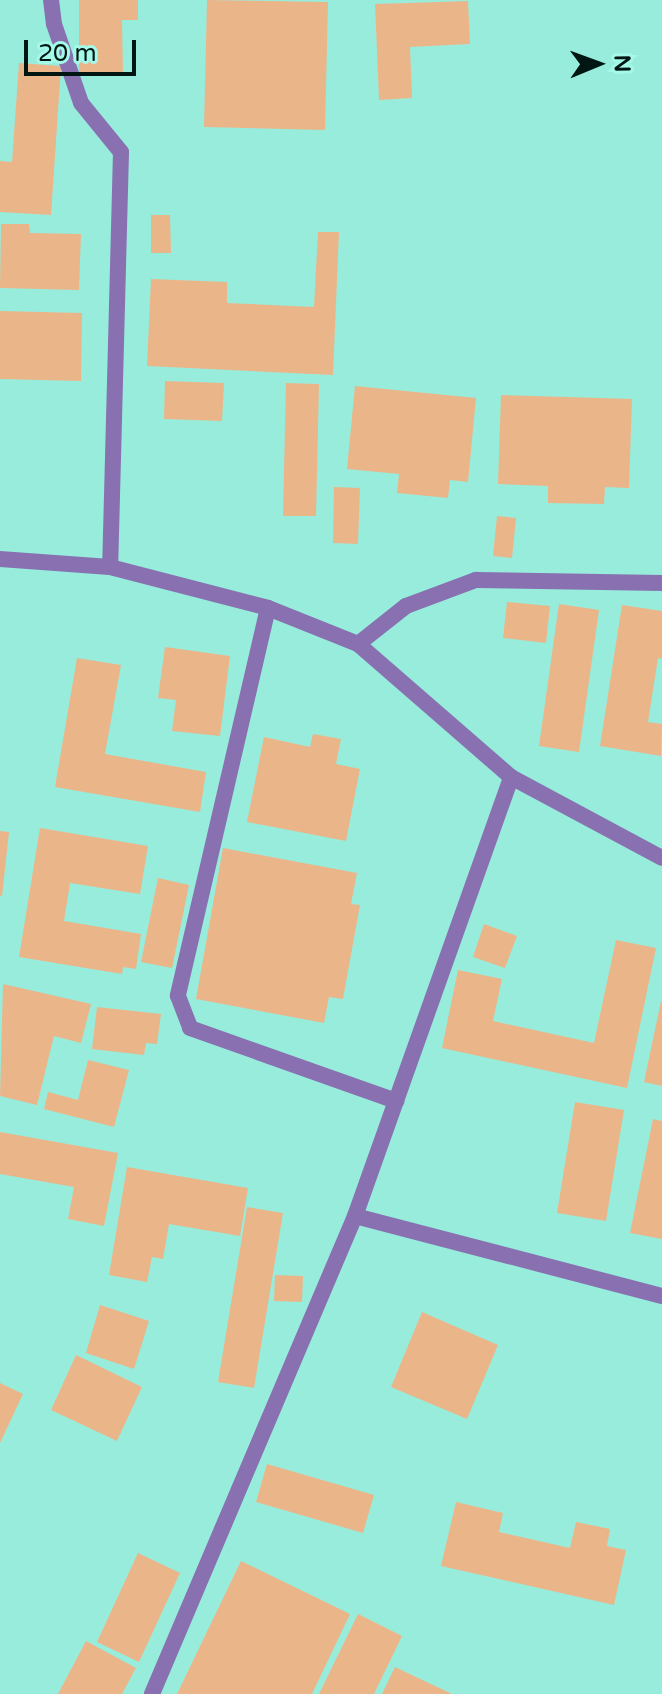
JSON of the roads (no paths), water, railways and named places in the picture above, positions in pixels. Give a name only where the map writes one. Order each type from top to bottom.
[{"type":"street","points":[[51,0],[54,24],[81,103],[121,152],[110,567]]},
{"type":"street","points":[[0,559],[110,567],[268,608],[358,644],[511,777],[662,858]]},
{"type":"street","points":[[358,644],[406,606],[476,580],[662,583]]},
{"type":"street","points":[[268,608],[178,996],[190,1028],[396,1101]]},
{"type":"street","points":[[152,1694],[355,1216],[511,777]]},
{"type":"street","points":[[355,1216],[662,1296]]}]
